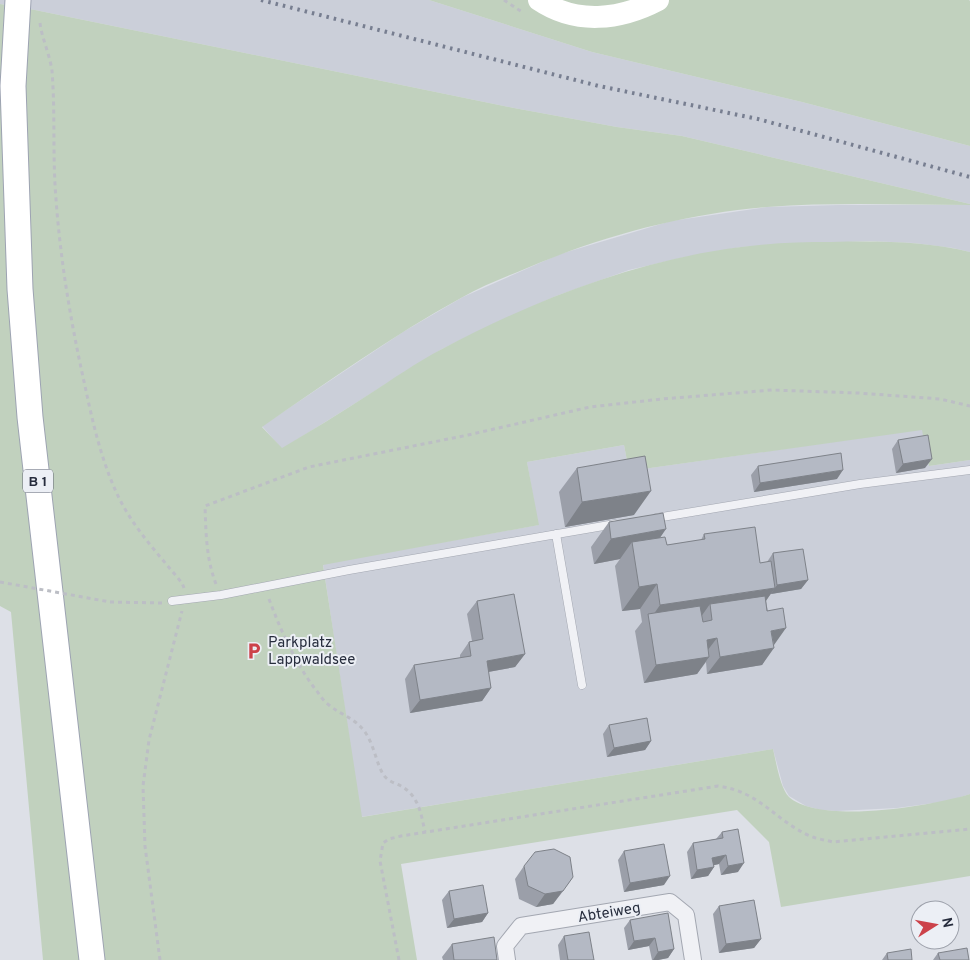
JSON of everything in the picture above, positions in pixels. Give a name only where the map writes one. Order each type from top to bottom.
[{"type":"main road","name":"B 1","points":[[18,0],[13,86],[21,299],[30,417],[92,960]]},
{"type":"main road","points":[[539,0],[546,5],[568,13],[588,17],[612,17],[634,11],[658,0]]},
{"type":"street","name":"Abteiweg","points":[[507,960],[505,946],[521,926],[670,902],[686,915],[693,960]]},
{"type":"lane","points":[[644,520],[860,484],[970,470]]},
{"type":"lane","points":[[172,601],[220,595],[349,570],[625,523]]},
{"type":"lane","points":[[556,534],[582,685]]},
{"type":"path","points":[[39,16],[41,32],[52,69],[55,186],[61,257],[71,324],[92,420],[104,461],[119,498],[132,520],[182,583],[186,600],[178,620],[149,740],[143,786],[145,846],[160,960]]},
{"type":"path","points":[[220,595],[210,567],[207,549],[205,506],[308,467],[590,408],[662,398],[772,390],[858,393],[940,399],[970,406]]},
{"type":"path","points":[[0,582],[110,602],[158,603],[172,601]]},
{"type":"path","points":[[264,587],[282,634],[304,673],[328,705],[356,720],[366,733],[383,774],[391,782],[412,793],[416,800],[425,832]]},
{"type":"path","points":[[399,960],[380,861],[382,843],[389,839],[718,786],[750,795],[811,837],[832,842],[970,829]]},
{"type":"shaded area","points":[[0,0],[429,0],[592,52],[802,102],[970,146],[970,204],[682,136],[617,127],[514,108],[0,4]]},
{"type":"shaded area","points":[[970,205],[970,252],[914,243],[870,241],[741,247],[629,270],[556,296],[442,349],[282,449],[262,426],[403,332],[463,297],[560,254],[671,221],[767,207]]},
{"type":"shaded area","points":[[923,429],[929,466],[970,460],[970,794],[949,801],[897,808],[821,810],[806,806],[789,796],[783,786],[773,749],[361,817],[323,564],[538,525],[527,462],[624,445],[629,471]]},
{"type":"green space","points":[[429,0],[969,0],[970,146],[802,102],[592,52]]},
{"type":"green space","points":[[0,4],[514,108],[617,127],[682,136],[970,204],[792,205],[735,210],[672,221],[610,238],[550,259],[468,294],[335,376],[262,427],[282,448],[423,359],[477,331],[587,284],[663,262],[741,247],[797,243],[901,242],[953,248],[970,252],[970,460],[929,466],[922,430],[629,471],[624,445],[527,462],[539,525],[323,565],[362,817],[773,749],[783,787],[789,797],[804,805],[825,810],[850,812],[904,808],[970,794],[970,876],[781,907],[769,842],[737,810],[401,864],[417,960],[43,960],[11,612],[0,606]]},
{"type":"building","points":[[928,435],[932,459],[903,464],[898,440]]},
{"type":"building","points":[[841,453],[843,470],[760,483],[758,466]]},
{"type":"building","points":[[645,456],[651,491],[582,502],[577,468]]},
{"type":"building","points":[[663,513],[666,529],[611,539],[609,522]]},
{"type":"building","points":[[755,527],[760,563],[771,561],[775,588],[660,605],[657,584],[639,587],[632,542],[665,537],[667,545],[705,539],[704,534]]},
{"type":"building","points":[[803,549],[808,580],[777,585],[773,553]]},
{"type":"building","points":[[514,594],[525,654],[487,661],[491,688],[420,700],[414,665],[471,656],[469,642],[483,639],[477,601]]},
{"type":"building","points":[[765,596],[767,611],[783,608],[786,628],[771,631],[774,648],[720,657],[717,638],[707,640],[709,657],[656,665],[648,614],[700,606],[703,622],[712,620],[710,604]]},
{"type":"building","points":[[647,718],[651,741],[614,748],[609,725]]},
{"type":"building","points":[[738,829],[744,863],[728,866],[726,855],[712,858],[714,867],[697,870],[693,843],[723,838],[722,832]]},
{"type":"building","points":[[664,844],[670,876],[630,883],[624,851]]},
{"type":"building","points":[[554,849],[570,857],[573,877],[563,891],[545,894],[528,886],[524,866],[535,852]]},
{"type":"building","points":[[483,885],[488,913],[454,919],[449,891]]},
{"type":"building","points":[[754,900],[761,939],[726,944],[719,906]]},
{"type":"building","points":[[668,913],[674,949],[658,952],[655,938],[634,941],[630,920]]},
{"type":"building","points":[[589,932],[594,960],[568,960],[564,936]]},
{"type":"building","points":[[494,937],[497,960],[454,960],[452,944]]},
{"type":"building","points":[[967,948],[969,960],[940,960],[938,953]]},
{"type":"building","points":[[910,949],[912,960],[888,960],[887,953]]},
{"type":"railway","points":[[261,0],[599,86],[758,119],[970,177]]},
{"type":"place","name":"Parkplatz Lappwaldsee","points":[[254,651]]}]
